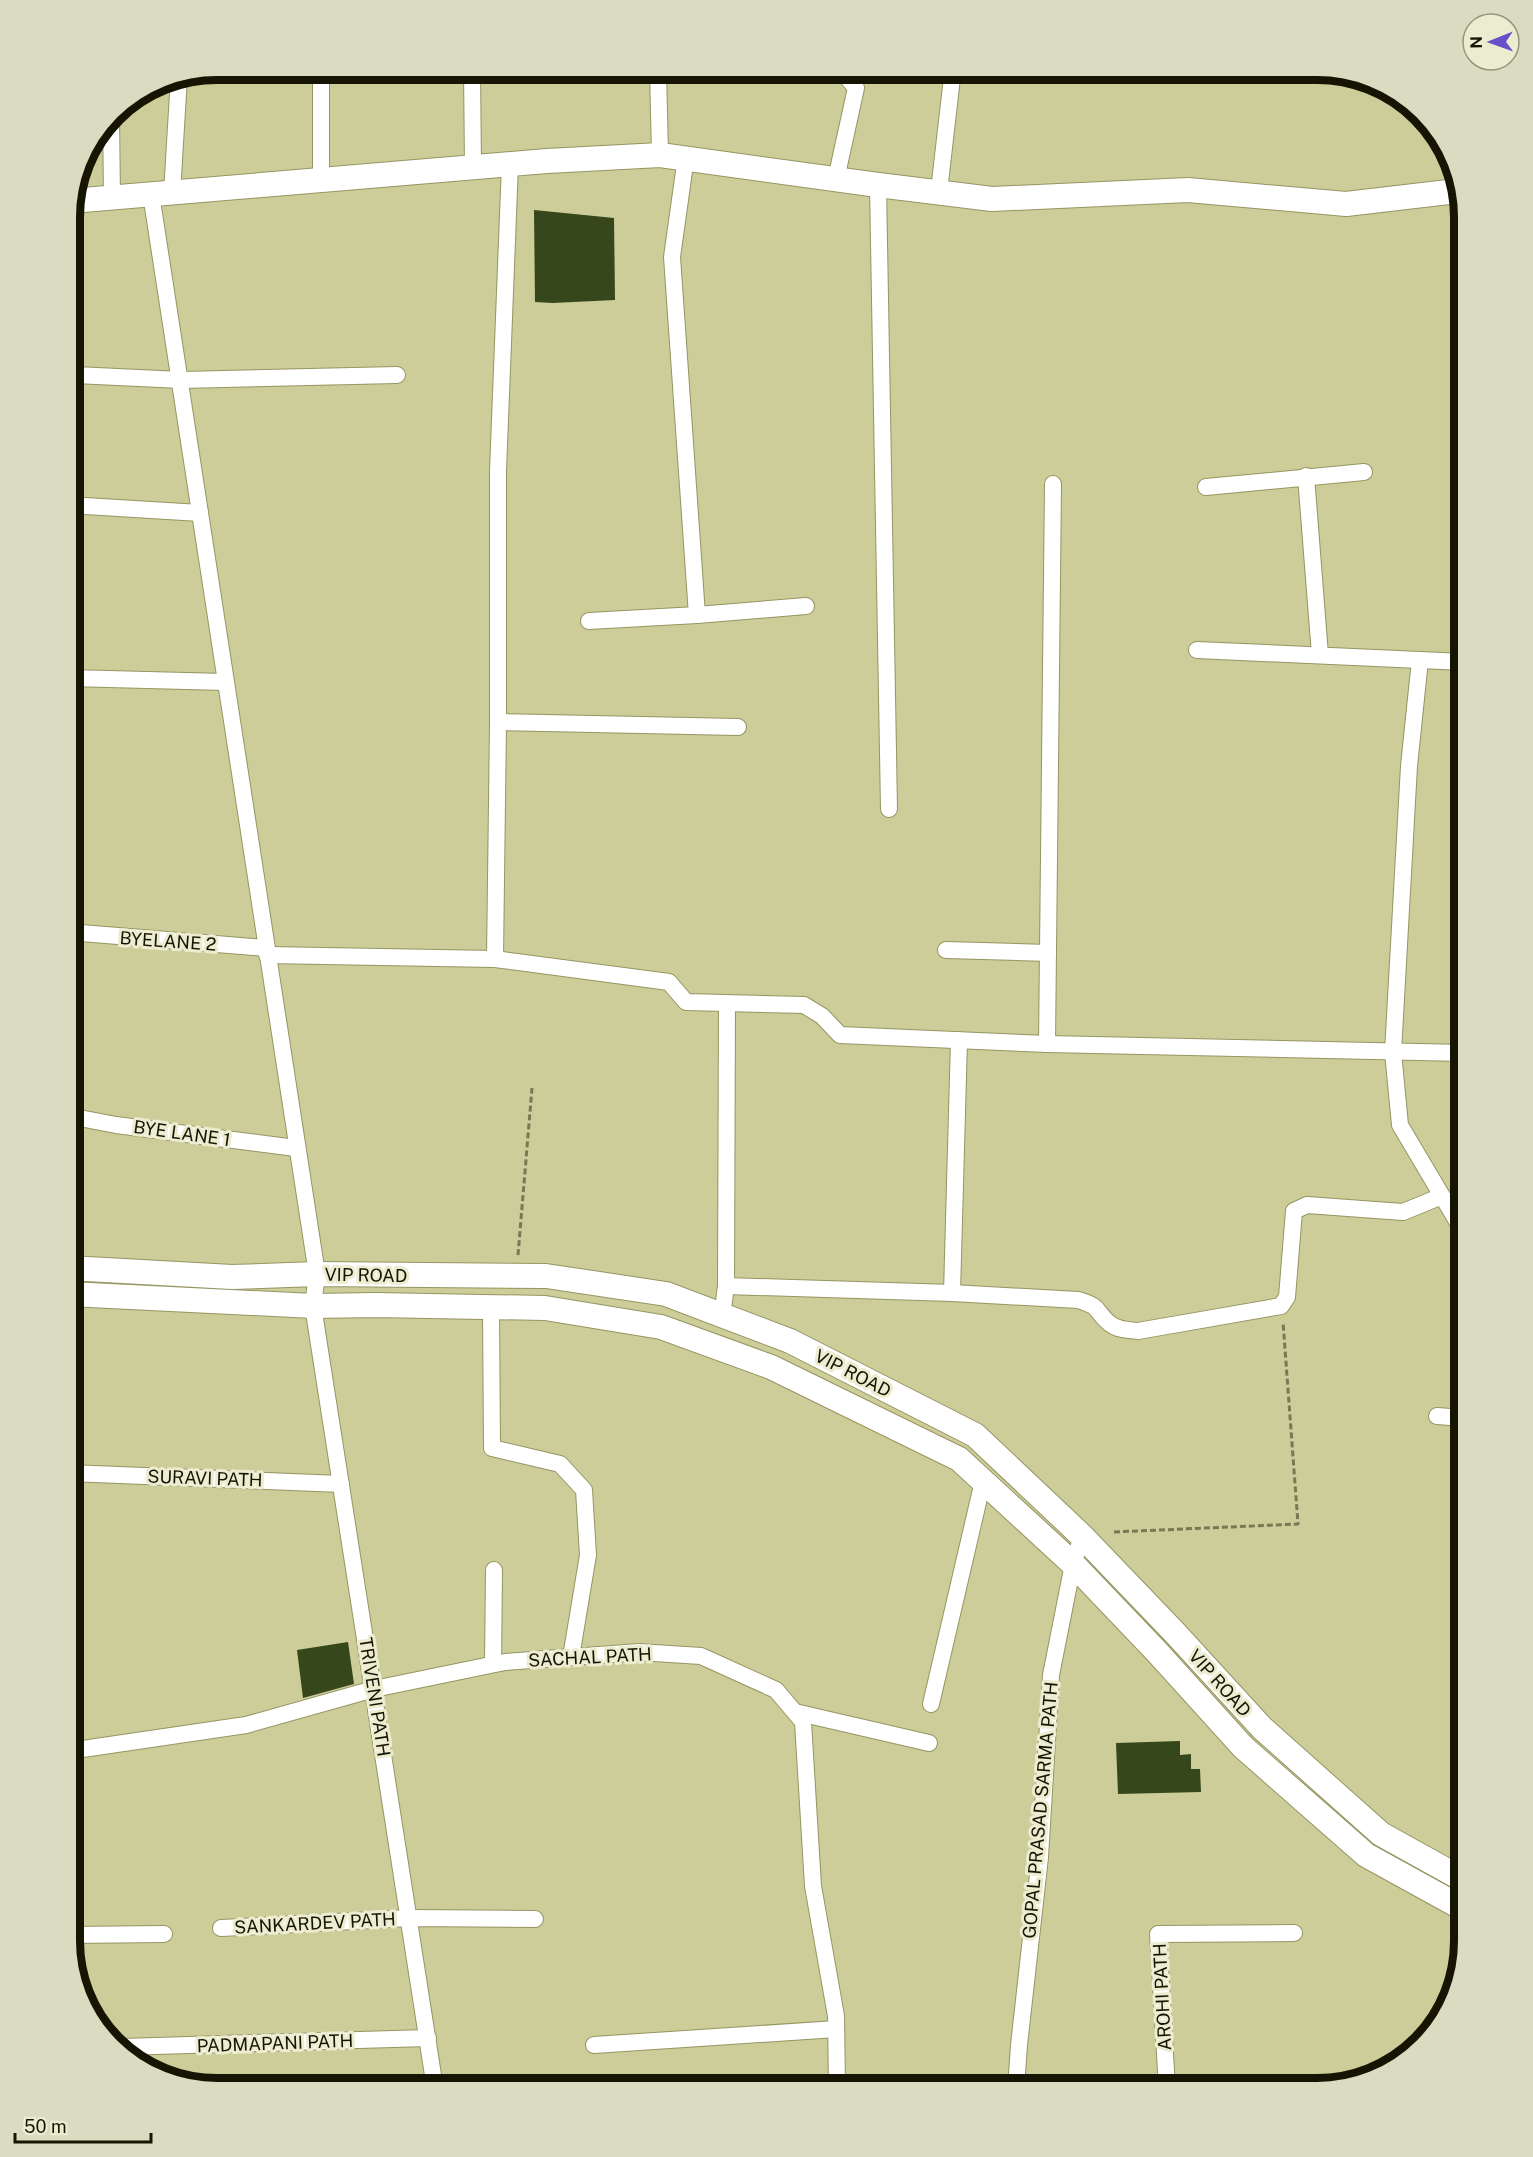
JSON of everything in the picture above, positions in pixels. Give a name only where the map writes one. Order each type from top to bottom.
[{"type":"main road","points":[[81,200],[510,164],[660,154],[992,199],[1188,190],[1346,204],[1451,192]]},
{"type":"main road","name":"VIP ROAD","points":[[80,1269],[232,1277],[316,1274],[546,1276],[666,1294],[790,1341],[975,1435],[1082,1536],[1270,1736],[1381,1834],[1454,1874]]},
{"type":"main road","name":"VIP ROAD","points":[[80,1295],[313,1306],[545,1308],[661,1327],[771,1367],[959,1459],[1073,1564],[1243,1746],[1365,1855],[1454,1904]]},
{"type":"street","points":[[321,80],[321,180]]},
{"type":"street","points":[[472,80],[473,167]]},
{"type":"street","points":[[658,80],[660,154]]},
{"type":"street","points":[[836,179],[856,88],[849,80]]},
{"type":"street","points":[[939,191],[953,80]]},
{"type":"street","name":"TRIVENI PATH","points":[[178,85],[162,193],[181,381],[316,1274],[313,1306],[433,2077]]},
{"type":"street","points":[[111,129],[112,198]]},
{"type":"street","points":[[686,157],[672,257],[697,615]]},
{"type":"street","points":[[495,959],[498,471],[510,164]]},
{"type":"street","points":[[878,185],[889,809]]},
{"type":"street","points":[[80,375],[181,381],[397,375]]},
{"type":"street","points":[[1206,487],[1364,472]]},
{"type":"street","points":[[1306,476],[1320,655]]},
{"type":"street","points":[[1047,1044],[1053,484]]},
{"type":"street","points":[[80,506],[200,513]]},
{"type":"street","points":[[589,621],[806,606]]},
{"type":"street","points":[[1197,650],[1454,662]]},
{"type":"street","points":[[1420,660],[1409,766],[1393,1052],[1400,1125],[1454,1216]]},
{"type":"street","points":[[80,678],[225,682]]},
{"type":"street","points":[[498,722],[738,727]]},
{"type":"street","name":"BYELANE 2","points":[[80,934],[267,952],[495,959],[669,982],[686,1002],[804,1005],[822,1016],[840,1035],[1047,1044],[1454,1053]]},
{"type":"street","points":[[946,950],[1048,953]]},
{"type":"street","points":[[722,1316],[726,1286],[727,1004]]},
{"type":"street","points":[[952,1293],[959,1040]]},
{"type":"street","name":"BYE LANE 1","points":[[80,1118],[116,1125],[296,1148]]},
{"type":"street","points":[[726,1286],[952,1293],[1078,1300],[1094,1305],[1110,1324],[1122,1330],[1138,1331],[1281,1305],[1287,1297],[1294,1211],[1307,1205],[1403,1212],[1442,1196]]},
{"type":"street","points":[[491,1307],[492,1448],[560,1464],[584,1490],[588,1555],[571,1657]]},
{"type":"street","points":[[1437,1416],[1454,1417]]},
{"type":"street","name":"SURAVI PATH","points":[[80,1473],[341,1484]]},
{"type":"street","points":[[932,1704],[983,1481]]},
{"type":"street","name":"GOPAL PRASAD SARMA PATH","points":[[1017,2078],[1040,1857],[1051,1675],[1073,1564],[1082,1536]]},
{"type":"street","points":[[493,1664],[494,1570]]},
{"type":"street","name":"SACHAL PATH","points":[[80,1750],[246,1725],[374,1689],[493,1664],[639,1652],[700,1656],[776,1690],[803,1722],[813,1886],[836,2016],[837,2078]]},
{"type":"street","points":[[795,1712],[929,1743]]},
{"type":"street","name":"SANKARDEV PATH","points":[[221,1928],[410,1918],[536,1919]]},
{"type":"street","name":"AROHI PATH","points":[[1166,2078],[1158,1934],[1294,1933]]},
{"type":"street","points":[[80,1935],[164,1934]]},
{"type":"street","points":[[594,2045],[836,2029]]},
{"type":"street","name":"PADMAPANI PATH","points":[[131,2047],[428,2038]]},
{"type":"path","points":[[518,1257],[532,1088]]},
{"type":"path","points":[[1114,1532],[1298,1524],[1281,1305]]},
{"type":"building","points":[[534,210],[614,218],[615,300],[535,302]]},
{"type":"building","points":[[348,1642],[354,1684],[303,1698],[297,1650]]},
{"type":"building","points":[[1180,1741],[1180,1755],[1191,1754],[1191,1769],[1200,1769],[1201,1792],[1118,1794],[1116,1743]]}]
